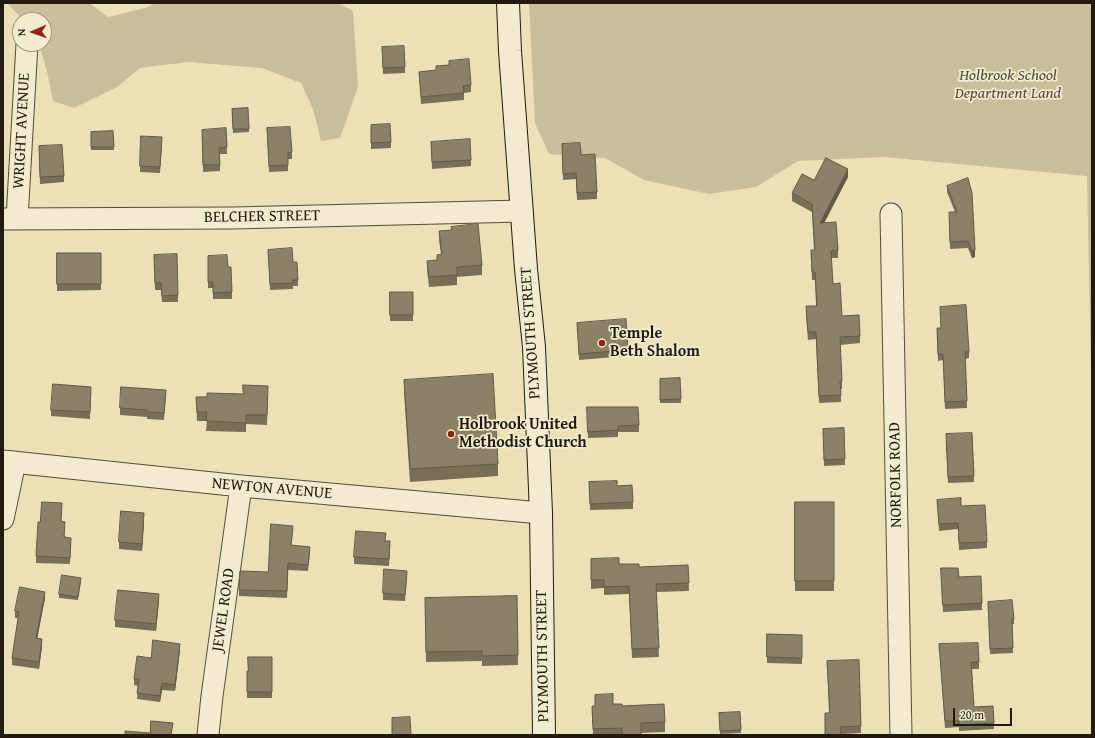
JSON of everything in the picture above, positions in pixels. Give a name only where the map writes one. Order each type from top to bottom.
[{"type":"main road","name":"PLYMOUTH STREET","points":[[508,3],[510,51],[522,211],[534,346],[541,513],[544,735]]},
{"type":"street","name":"WRIGHT AVENUE","points":[[10,219],[26,52]]},
{"type":"street","name":"BELCHER STREET","points":[[10,219],[233,218],[522,211]]},
{"type":"street","name":"NORFOLK ROAD","points":[[891,214],[901,735]]},
{"type":"street","name":"NEWTON AVENUE","points":[[9,462],[241,486],[541,513]]},
{"type":"street","points":[[3,519],[9,462]]},
{"type":"street","name":"JEWEL ROAD","points":[[208,735],[213,688],[241,486]]},
{"type":"green space","points":[[7,3],[89,3],[108,17],[145,8],[156,3],[338,3],[353,11],[358,87],[340,138],[321,141],[313,109],[301,83],[262,68],[188,62],[140,68],[117,87],[74,108],[53,101],[41,52],[52,52],[52,12],[15,12]]},
{"type":"green space","name":"Holbrook School Department Land","points":[[529,3],[1092,3],[1092,421],[1087,176],[884,157],[798,161],[756,187],[709,194],[644,180],[605,158],[549,154],[535,123]]},
{"type":"building","points":[[404,46],[405,67],[383,68],[382,47]]},
{"type":"building","points":[[469,59],[471,85],[463,86],[464,93],[421,97],[419,72],[436,70],[436,66],[449,65],[449,61]]},
{"type":"building","points":[[248,108],[249,129],[233,129],[232,109]]},
{"type":"building","points":[[390,124],[391,142],[371,143],[371,125]]},
{"type":"building","points":[[290,127],[292,152],[288,153],[288,165],[269,166],[267,128]]},
{"type":"building","points":[[226,128],[227,147],[219,148],[220,165],[203,165],[202,130]]},
{"type":"building","points":[[113,131],[114,147],[91,147],[91,132]]},
{"type":"building","points":[[141,136],[162,137],[160,167],[140,166]]},
{"type":"building","points":[[470,139],[471,160],[432,162],[431,142]]},
{"type":"building","points":[[580,143],[581,155],[595,154],[597,192],[577,193],[576,173],[563,174],[562,144]]},
{"type":"building","points":[[62,145],[64,176],[40,177],[39,146]]},
{"type":"building","points":[[826,158],[848,169],[820,223],[836,222],[838,250],[831,251],[833,284],[840,283],[842,316],[859,315],[860,336],[840,337],[842,381],[840,381],[841,395],[819,396],[816,332],[808,332],[806,306],[817,306],[815,272],[812,272],[811,250],[815,250],[812,204],[792,193],[802,174],[814,180]]},
{"type":"building","points":[[968,178],[972,193],[975,250],[972,251],[968,241],[950,242],[949,212],[957,212],[947,186]]},
{"type":"building","points":[[478,224],[482,265],[457,267],[457,275],[429,277],[427,261],[437,260],[437,255],[442,254],[439,231],[452,230],[451,227]]},
{"type":"building","points":[[292,248],[293,262],[297,262],[298,280],[293,280],[293,283],[270,284],[268,250]]},
{"type":"building","points":[[57,253],[101,253],[101,284],[57,284]]},
{"type":"building","points":[[177,254],[178,295],[162,296],[161,283],[155,283],[154,255]]},
{"type":"building","points":[[227,255],[228,267],[231,267],[232,292],[213,293],[213,282],[208,282],[208,256]]},
{"type":"building","points":[[390,292],[413,292],[413,315],[390,315]]},
{"type":"building","points":[[966,305],[969,352],[965,352],[967,401],[945,402],[943,354],[938,354],[937,328],[941,328],[940,307]]},
{"type":"building","name":"Temple Beth Shalom","points":[[626,319],[628,350],[579,354],[577,323]]},
{"type":"building","name":"Holbrook United Methodist Church","points":[[493,374],[498,464],[410,469],[404,380]]},
{"type":"building","points":[[680,378],[681,399],[660,400],[660,379]]},
{"type":"building","points":[[53,384],[91,387],[90,412],[51,410]]},
{"type":"building","points":[[243,385],[268,386],[267,415],[246,415],[246,423],[206,421],[207,412],[197,412],[196,397],[207,397],[207,393],[243,394]]},
{"type":"building","points":[[121,387],[166,390],[164,413],[120,408]]},
{"type":"building","points":[[587,407],[638,407],[639,425],[618,426],[618,430],[588,432]]},
{"type":"building","points":[[844,428],[845,459],[824,460],[823,429]]},
{"type":"building","points":[[972,433],[974,476],[948,477],[946,434]]},
{"type":"building","points":[[617,481],[617,486],[632,485],[633,502],[590,504],[589,482]]},
{"type":"building","points":[[961,498],[961,506],[985,505],[987,542],[959,543],[958,523],[939,524],[937,500]]},
{"type":"building","points":[[42,502],[62,503],[61,521],[65,522],[64,537],[71,538],[70,558],[36,556],[38,522],[40,522]]},
{"type":"building","points":[[795,502],[834,502],[834,581],[795,581]]},
{"type":"building","points":[[121,511],[144,513],[142,544],[119,542]]},
{"type":"building","points":[[271,524],[293,526],[291,545],[310,547],[308,565],[288,563],[287,591],[239,590],[240,571],[268,572]]},
{"type":"building","points":[[356,531],[386,533],[385,541],[390,541],[389,559],[354,557]]},
{"type":"building","points":[[619,558],[619,564],[639,564],[639,567],[688,565],[689,583],[656,584],[659,648],[632,649],[629,586],[604,587],[604,580],[591,580],[591,559]]},
{"type":"building","points":[[941,568],[958,568],[959,577],[981,576],[982,603],[943,605]]},
{"type":"building","points":[[384,569],[407,571],[405,595],[383,593]]},
{"type":"building","points":[[62,575],[81,578],[78,597],[59,594]]},
{"type":"building","points":[[20,587],[45,592],[36,638],[42,639],[39,662],[12,658],[19,612],[15,611]]},
{"type":"building","points":[[118,590],[159,594],[156,624],[115,620]]},
{"type":"building","points":[[517,596],[518,655],[482,656],[482,651],[426,652],[425,598]]},
{"type":"building","points":[[1012,600],[1014,619],[1012,619],[1013,648],[990,649],[988,602]]},
{"type":"building","points":[[767,634],[802,635],[802,658],[767,657]]},
{"type":"building","points":[[153,640],[180,644],[175,685],[162,683],[160,696],[137,693],[139,679],[134,679],[137,656],[151,658]]},
{"type":"building","points":[[978,643],[979,662],[971,662],[974,707],[993,706],[994,723],[959,725],[959,721],[945,721],[939,644]]},
{"type":"building","points":[[248,657],[272,657],[272,692],[247,692]]},
{"type":"building","points":[[859,660],[861,726],[840,727],[841,735],[825,735],[825,713],[830,713],[827,661]]},
{"type":"building","points":[[613,694],[613,704],[622,704],[622,706],[664,704],[665,722],[641,723],[641,735],[622,735],[622,728],[593,729],[592,706],[595,706],[595,695]]},
{"type":"building","points":[[740,712],[741,730],[720,731],[719,713]]},
{"type":"building","points":[[410,717],[411,735],[392,735],[392,718]]},
{"type":"building","points":[[151,721],[173,723],[171,735],[125,735],[125,731],[150,733]]},
{"type":"place","name":"Temple Beth Shalom","points":[[602,343]]},
{"type":"place","name":"Holbrook United Methodist Church","points":[[451,434]]}]
